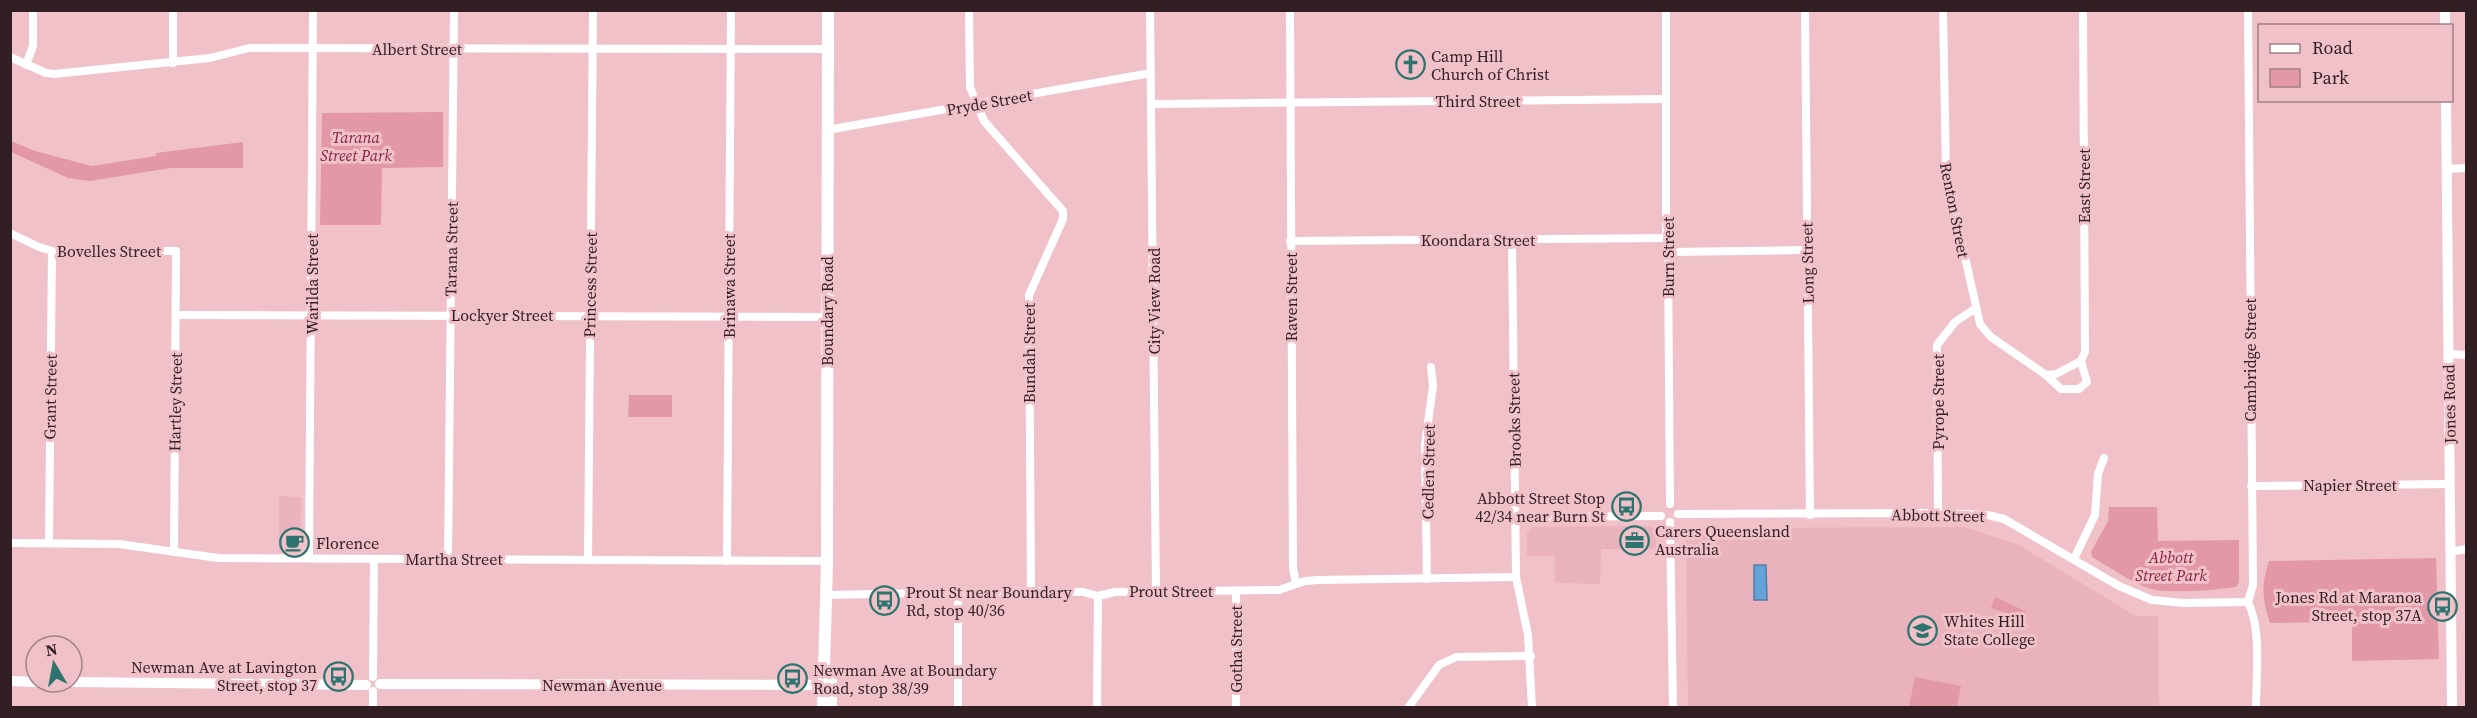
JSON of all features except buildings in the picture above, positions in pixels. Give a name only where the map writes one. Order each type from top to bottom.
[{"type":"main road","name":"Boundary Road","points":[[823,708],[827,561],[828,10]]},
{"type":"main road","name":"Boundary Road","points":[[825,611],[831,708]]},
{"type":"street","points":[[26,65],[33,46],[33,10]]},
{"type":"street","points":[[173,63],[174,10]]},
{"type":"street","name":"Warilda Street","points":[[309,558],[313,10]]},
{"type":"street","name":"Tarana Street","points":[[448,559],[454,10]]},
{"type":"street","name":"Princess Street","points":[[588,560],[593,10]]},
{"type":"street","name":"Brinawa Street","points":[[727,561],[731,10]]},
{"type":"street","name":"Bundah Street","points":[[969,10],[970,87],[976,104],[984,121],[1063,211],[1063,219],[1029,295],[1031,591]]},
{"type":"street","name":"City View Road","points":[[1150,10],[1153,104],[1156,591]]},
{"type":"street","name":"Raven Street","points":[[1290,10],[1293,568],[1296,584]]},
{"type":"street","name":"Burn Street","points":[[1666,10],[1668,225],[1666,238],[1670,252],[1668,257],[1670,504]]},
{"type":"street","name":"Long Street","points":[[1805,10],[1810,515]]},
{"type":"street","name":"Renton Street","points":[[1943,10],[1946,172],[1980,324],[1990,337],[2046,375],[2061,389],[2079,389],[2087,382],[2081,361]]},
{"type":"street","name":"East Street","points":[[2081,361],[2085,352],[2083,10]]},
{"type":"street","name":"Cambridge Street","points":[[2248,10],[2253,585],[2248,602],[2254,613],[2256,633],[2256,708]]},
{"type":"street","name":"Albert Street","points":[[10,57],[46,73],[54,74],[173,63],[210,58],[249,48],[828,49]]},
{"type":"street","name":"Pryde Street","points":[[827,130],[1151,73]]},
{"type":"street","name":"Third Street","points":[[1290,102],[1666,99]]},
{"type":"street","points":[[1153,104],[1290,102]]},
{"type":"street","name":"Jones Road","points":[[2446,102],[2452,708]]},
{"type":"street","points":[[2447,169],[2466,168]]},
{"type":"street","name":"Bovelles Street","points":[[10,233],[52,251],[176,252]]},
{"type":"street","name":"Koondara Street","points":[[1290,241],[1666,238]]},
{"type":"street","name":"Brooks Street","points":[[1512,240],[1516,577],[1530,656],[1532,708]]},
{"type":"street","points":[[1670,252],[1807,250]]},
{"type":"street","name":"Grant Street","points":[[48,543],[52,251]]},
{"type":"street","name":"Hartley Street","points":[[174,552],[176,252]]},
{"type":"street","name":"Pyrope Street","points":[[1938,513],[1937,345],[1954,322],[1976,308]]},
{"type":"street","name":"Lockyer Street","points":[[176,315],[827,317]]},
{"type":"street","points":[[2448,354],[2466,355]]},
{"type":"street","points":[[2046,375],[2055,374],[2081,361]]},
{"type":"street","name":"Cedlen Street","points":[[1427,579],[1425,444],[1433,387],[1431,367]]},
{"type":"street","points":[[2074,559],[2096,515],[2098,474],[2104,458]]},
{"type":"street","name":"Napier Street","points":[[2251,486],[2450,484]]},
{"type":"street","points":[[1661,516],[1662,507],[1670,504],[1675,506],[1678,514],[1676,519],[1670,522]]},
{"type":"street","name":"Abbott Street","points":[[1678,514],[1938,513],[1988,515],[2004,519],[2127,590],[2152,600],[2184,603],[2248,602]]},
{"type":"street","points":[[1515,517],[1661,516],[1670,522]]},
{"type":"street","points":[[1670,522],[1673,708]]},
{"type":"street","name":"Martha Street","points":[[10,543],[119,544],[218,558],[827,561]]},
{"type":"street","points":[[2450,552],[2466,549]]},
{"type":"street","points":[[373,708],[374,559]]},
{"type":"street","name":"Prout Street","points":[[826,595],[1031,591],[1083,592],[1098,596],[1115,592],[1279,590],[1318,580],[1516,577]]},
{"type":"street","name":"Gotha Street","points":[[1236,591],[1236,708]]},
{"type":"street","points":[[958,592],[958,708]]},
{"type":"street","points":[[1097,708],[1098,596]]},
{"type":"street","points":[[1408,708],[1439,665],[1456,657],[1530,656]]},
{"type":"street","name":"Newman Avenue","points":[[84,682],[823,686]]},
{"type":"shaded area","points":[[279,496],[301,497],[300,549],[279,549]]},
{"type":"shaded area","points":[[1651,526],[1657,532],[1656,549],[1601,549],[1600,584],[1555,583],[1555,556],[1527,556],[1527,533],[1533,527]]},
{"type":"shaded area","name":"Whites Hill State College","points":[[1963,527],[2017,544],[2136,616],[2158,616],[2159,707],[1688,707],[1686,534],[1695,528]]},
{"type":"green space","name":"Tarana Street Park","points":[[443,112],[443,167],[382,168],[381,225],[320,225],[322,113]]},
{"type":"green space","points":[[11,141],[35,151],[92,166],[156,156],[156,153],[243,142],[243,168],[171,168],[90,181],[68,178],[11,152]]},
{"type":"green space","points":[[629,395],[672,395],[672,417],[628,417]]},
{"type":"green space","name":"Abbott Street Park","points":[[2109,507],[2157,507],[2158,541],[2239,540],[2239,582],[2236,587],[2181,591],[2151,589],[2128,579],[2092,557],[2091,552],[2108,521]]},
{"type":"green space","points":[[2436,558],[2439,659],[2352,661],[2352,622],[2270,623],[2263,592],[2269,561]]},
{"type":"green space","points":[[1995,597],[2027,612],[2024,619],[1991,608]]},
{"type":"green space","points":[[1915,677],[1961,686],[1957,707],[1909,707]]},
{"type":"water","points":[[1754,565],[1766,565],[1767,600],[1754,600]]},
{"type":"place","name":"Camp Hill Church of Christ","points":[[1410,65]]},
{"type":"place","name":"Abbott Street Stop 42/34 near Burn St","points":[[1626,507]]},
{"type":"place","name":"Carers Queensland Australia","points":[[1634,540]]},
{"type":"place","name":"Florence","points":[[295,543]]},
{"type":"place","name":"Prout St near Boundary Rd, stop 40/36","points":[[885,601]]},
{"type":"place","name":"Jones Rd at Maranoa Street, stop 37A","points":[[2443,606]]},
{"type":"place","name":"Whites Hill State College","points":[[1923,630]]},
{"type":"place","name":"Newman Ave at Lavington Street, stop 37","points":[[338,676]]},
{"type":"place","name":"Newman Ave at Boundary Road, stop 38/39","points":[[792,679]]}]
